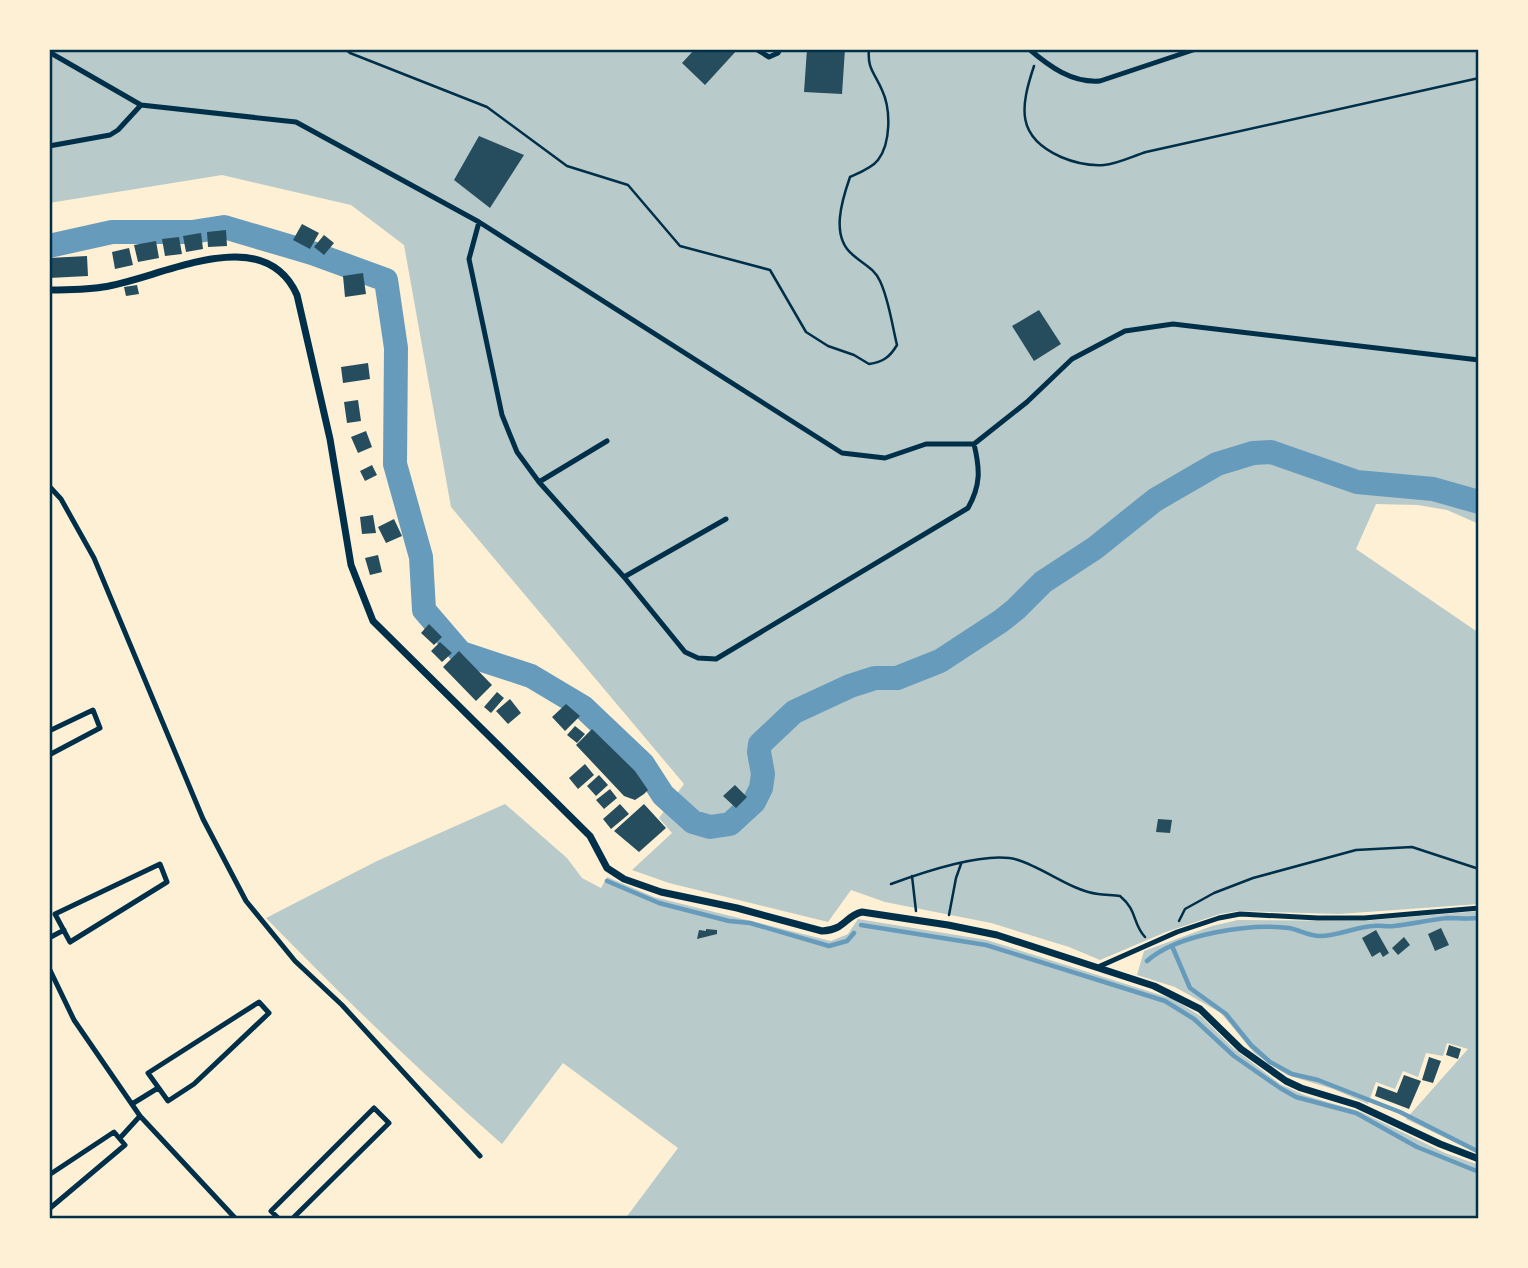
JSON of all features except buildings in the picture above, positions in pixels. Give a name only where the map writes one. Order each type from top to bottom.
[{"type":"street","points":[[756,49],[769,57],[780,49]]},
{"type":"street","points":[[1029,49],[1073,79],[1086,82],[1100,81],[1196,49]]},
{"type":"street","points":[[49,52],[141,105],[296,122],[479,222],[842,453],[885,458],[926,444],[974,444],[1027,402],[1072,359],[1125,331],[1172,324],[1479,360]]},
{"type":"street","points":[[49,146],[110,135],[141,105]]},
{"type":"street","points":[[479,222],[469,260],[502,415],[517,452],[539,482],[625,578],[685,652],[698,658],[716,659],[968,508],[977,492],[978,460],[974,444]]},
{"type":"street","points":[[49,290],[103,287],[213,259],[242,255],[275,266],[291,282],[297,295],[330,439],[351,565],[373,621],[590,836],[607,868],[624,879],[661,892],[758,913],[822,931],[836,929],[862,912],[997,935],[1098,967],[1154,986],[1189,1002],[1208,1015],[1241,1049],[1293,1084],[1357,1105],[1479,1159]]},
{"type":"street","points":[[539,482],[607,441]]},
{"type":"street","points":[[49,486],[61,499],[94,558],[203,819],[246,901],[295,961],[342,1004],[480,1156]]},
{"type":"street","points":[[625,578],[726,519]]},
{"type":"street","points":[[49,731],[93,710],[100,728],[49,755]]},
{"type":"street","points":[[160,864],[167,882],[70,942],[64,930],[55,914],[160,864]]},
{"type":"street","points":[[1098,967],[1177,932],[1240,914],[1364,918],[1479,908]]},
{"type":"street","points":[[49,939],[64,930]]},
{"type":"street","points":[[49,968],[74,1020],[140,1116],[236,1219]]},
{"type":"street","points":[[49,989],[56,983]]},
{"type":"street","points":[[259,1002],[269,1013],[194,1084],[168,1101],[158,1088],[148,1073],[259,1002]]},
{"type":"street","points":[[132,1104],[158,1088]]},
{"type":"street","points":[[278,1219],[271,1211],[374,1108],[389,1123],[292,1219]]},
{"type":"street","points":[[120,1138],[140,1116]]},
{"type":"street","points":[[49,1175],[114,1132],[125,1145],[49,1209]]},
{"type":"path","points":[[345,49],[487,107],[567,166],[628,185],[680,246],[770,270],[806,332],[828,346],[854,355],[869,365],[890,356],[897,345],[880,281],[870,266],[851,254],[843,243],[839,223],[850,177],[877,162],[886,147],[888,123],[883,92],[867,63],[869,49]]},
{"type":"path","points":[[1037,56],[1026,88],[1025,113],[1030,136],[1045,149],[1076,163],[1105,165],[1146,152],[1479,78]]},
{"type":"path","points":[[1177,932],[1185,909],[1214,893],[1253,878],[1356,850],[1412,847],[1479,869]]},
{"type":"path","points":[[891,884],[961,864],[994,858],[1016,859],[1097,894],[1120,896],[1135,912],[1140,932],[1152,943]]},
{"type":"path","points":[[948,925],[961,864]]},
{"type":"path","points":[[912,876],[916,920]]},
{"type":"shaded area","points":[[49,49],[1479,49],[1479,524],[1447,510],[1418,505],[1376,504],[1356,549],[1479,633],[1479,904],[1339,914],[1238,911],[1220,914],[1166,932],[1100,960],[1069,947],[991,923],[885,902],[851,890],[828,922],[669,883],[632,870],[672,833],[659,818],[684,784],[451,507],[404,245],[351,205],[222,175],[49,203]]},
{"type":"shaded area","points":[[505,804],[567,858],[582,878],[601,888],[607,877],[654,897],[831,941],[848,934],[858,919],[987,940],[1173,999],[1202,1017],[1233,1048],[1280,1084],[1304,1095],[1361,1112],[1445,1153],[1479,1165],[1479,1219],[625,1219],[678,1148],[563,1063],[502,1144],[382,1033],[266,918],[377,861]]},
{"type":"shaded area","points":[[1479,911],[1479,1154],[1406,1119],[1468,1049],[1447,1043],[1443,1056],[1426,1053],[1418,1077],[1403,1071],[1395,1089],[1376,1082],[1368,1104],[1333,1089],[1287,1075],[1254,1053],[1221,1013],[1175,987],[1137,975],[1144,951],[1212,926],[1238,920],[1362,921]]},
{"type":"waterway","points":[[49,246],[112,232],[192,232],[224,227],[312,253],[386,280],[396,348],[395,464],[421,557],[424,610],[461,653],[531,676],[583,707],[643,764],[663,795],[693,822],[710,827],[730,824],[754,802],[761,788],[763,774],[760,744],[794,712],[850,686],[875,678],[897,678],[940,661],[1001,621],[1043,582],[1095,548],[1155,500],[1217,464],[1253,453],[1271,452],[1357,482],[1433,489],[1479,502]]},
{"type":"waterway","points":[[607,881],[659,903],[729,921],[750,923],[829,946],[847,941],[854,933]]},
{"type":"waterway","points":[[1147,961],[1160,952],[1195,937],[1235,929],[1289,928],[1320,936],[1366,927],[1447,918],[1479,918]]},
{"type":"waterway","points":[[861,925],[986,945],[1165,1001],[1194,1019],[1234,1056],[1296,1097],[1356,1113],[1417,1147],[1479,1172]]},
{"type":"waterway","points":[[1172,946],[1190,988],[1226,1014],[1251,1045],[1270,1062],[1292,1074],[1318,1080],[1400,1112],[1479,1152]]}]
